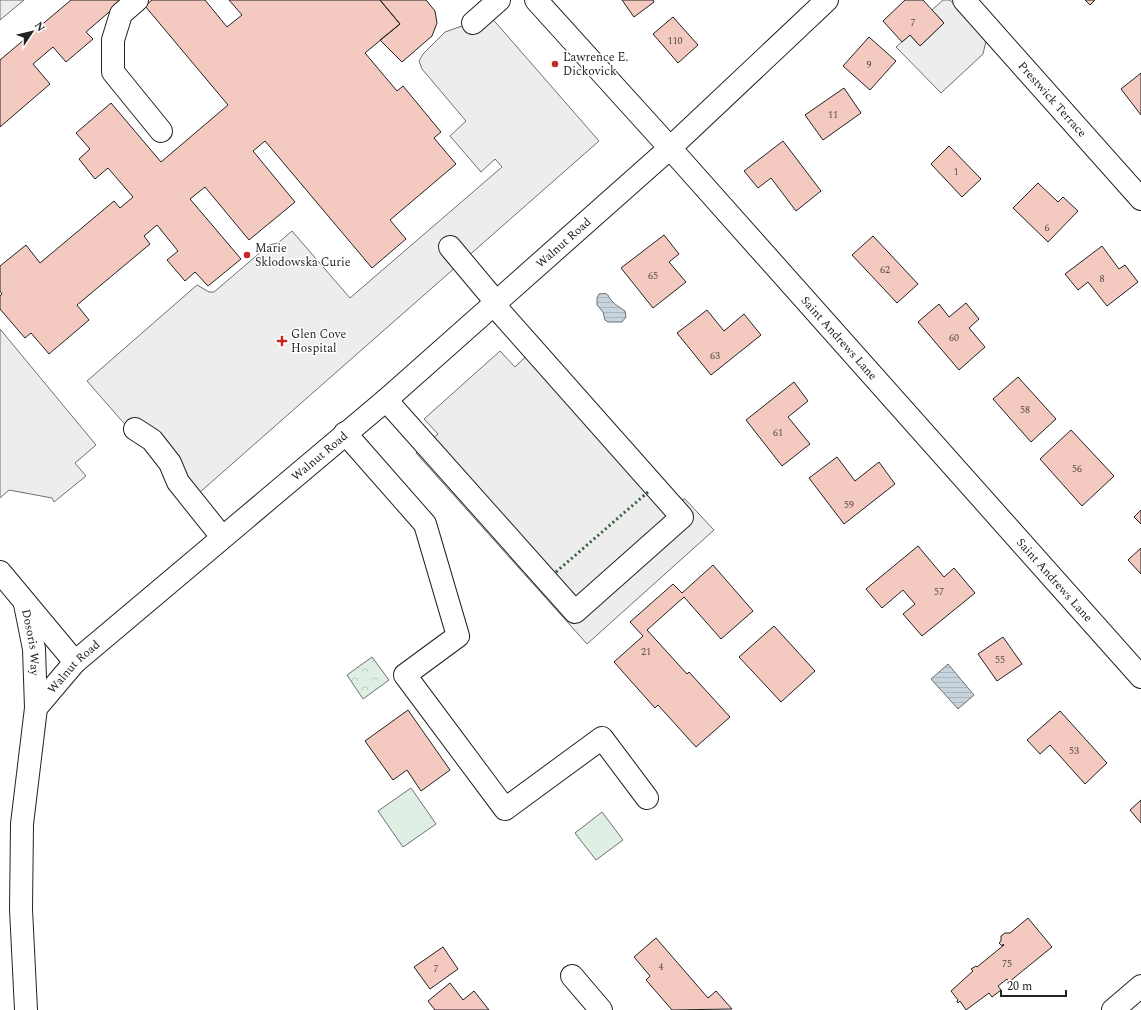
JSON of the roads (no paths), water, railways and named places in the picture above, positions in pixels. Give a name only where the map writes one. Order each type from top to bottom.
[{"type":"street","points":[[138,0],[121,14],[113,40],[113,72],[161,131]]},
{"type":"street","points":[[473,23],[499,0]]},
{"type":"street","name":"Saint Andrews Lane","points":[[536,0],[670,148],[1141,677]]},
{"type":"street","name":"Walnut Road","points":[[36,708],[75,662],[386,400],[670,148],[827,0]]},
{"type":"street","name":"Prestwick Terrace","points":[[964,0],[1141,199]]},
{"type":"street","points":[[386,400],[575,612],[682,517],[542,360],[494,303],[450,247]]},
{"type":"street","points":[[345,433],[425,524],[458,636],[405,675],[504,809],[602,738],[647,798]]},
{"type":"street","points":[[178,482],[222,537]]},
{"type":"street","name":"Dosoris Way","points":[[0,572],[75,662]]},
{"type":"street","name":"Dosoris Way","points":[[24,600],[34,649],[36,708]]},
{"type":"street","points":[[26,1010],[21,909],[22,824],[36,708]]},
{"type":"street","points":[[572,976],[602,1010]]},
{"type":"street","points":[[1113,1010],[1141,986]]},
{"type":"place","name":"Lawrence E. Dickovick","points":[[555,64]]},
{"type":"place","name":"Marie Sklodowska Curie","points":[[247,255]]},
{"type":"place","name":"Glen Cove Hospital","points":[[282,341]]}]
